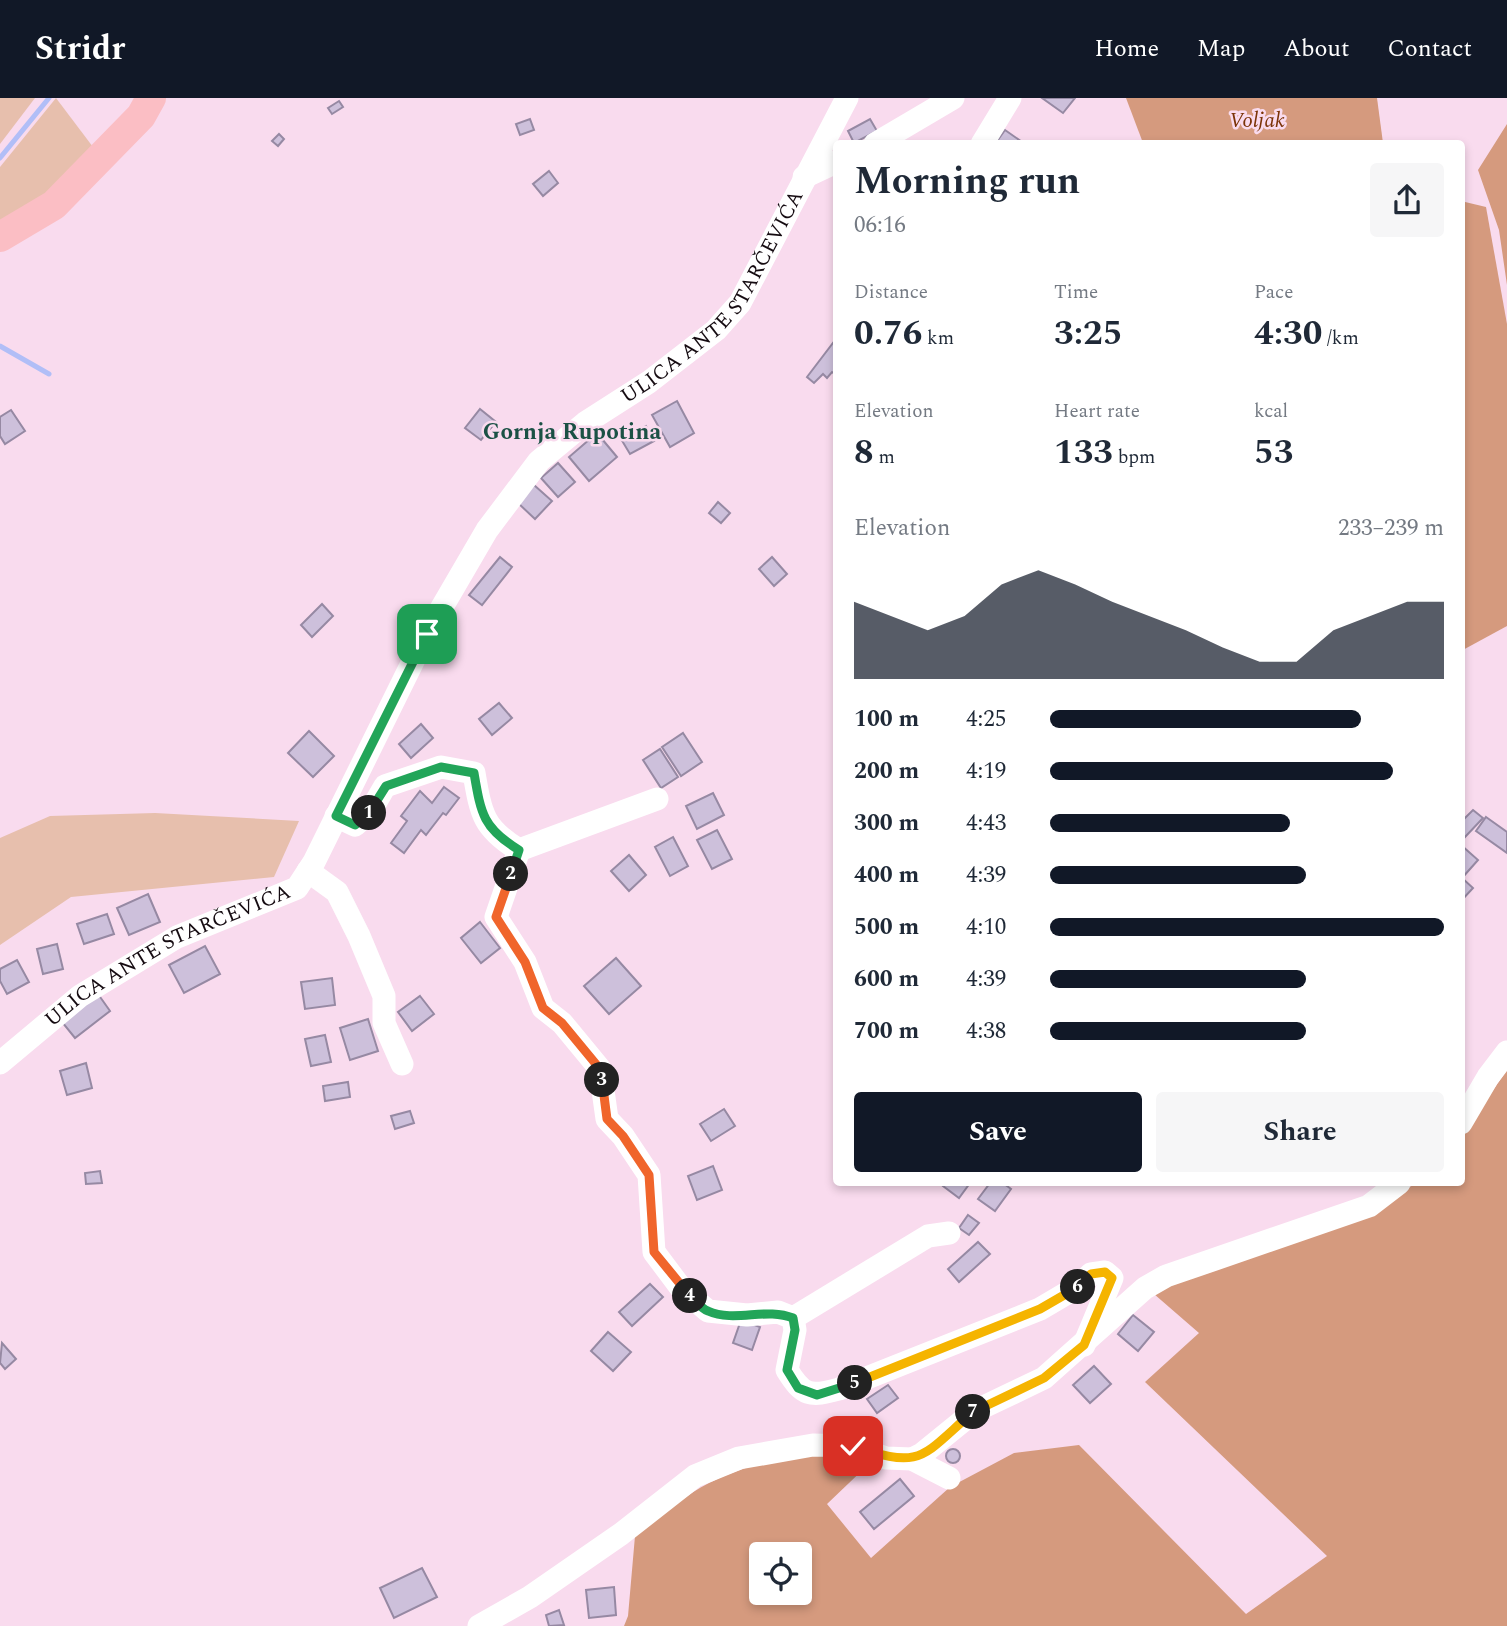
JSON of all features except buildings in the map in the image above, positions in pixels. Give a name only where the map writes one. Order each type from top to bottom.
[{"type":"main road","points":[[0,237],[54,205],[141,116],[151,98]]},
{"type":"street","name":"ULICA ANTE STARČEVIĆA","points":[[0,1063],[91,989],[177,936],[297,888],[427,634],[487,530],[538,461],[585,423],[649,382],[724,321],[740,303],[847,98]]},
{"type":"street","points":[[882,140],[953,98]]},
{"type":"street","points":[[984,140],[1010,98]]},
{"type":"street","points":[[804,177],[833,163]]},
{"type":"street","points":[[336,816],[355,825],[370,812],[386,786],[441,767],[474,773],[479,805],[494,834],[519,850]]},
{"type":"street","points":[[519,850],[657,799]]},
{"type":"street","points":[[519,850],[496,917],[525,962],[543,1008],[562,1023],[600,1069],[607,1119],[623,1136],[649,1175],[654,1252],[681,1288],[708,1311],[747,1315],[778,1312],[793,1318]]},
{"type":"street","points":[[308,871],[337,892],[359,936],[384,996],[384,1023],[402,1065]]},
{"type":"street","points":[[1465,1118],[1507,1052]]},
{"type":"street","points":[[912,1459],[922,1454],[975,1410],[1044,1378],[1084,1345],[1145,1287],[1166,1276],[1369,1206],[1395,1186]]},
{"type":"street","points":[[793,1318],[928,1236],[949,1233]]},
{"type":"street","points":[[793,1318],[795,1330],[787,1370],[798,1388],[817,1395],[1040,1309],[1079,1286],[1091,1274],[1105,1272],[1112,1278],[1084,1345]]},
{"type":"street","points":[[479,1626],[530,1597],[610,1542],[695,1476],[739,1458],[813,1445],[853,1446],[886,1458],[912,1459],[950,1478]]},
{"type":"shaded area","points":[[0,98],[35,98],[0,144]]},
{"type":"shaded area","points":[[56,98],[96,151],[52,191],[0,224],[0,167]]},
{"type":"shaded area","points":[[155,813],[299,821],[274,877],[71,897],[0,945],[0,838],[50,816]]},
{"type":"green space","name":"Voljak","points":[[1126,98],[1377,98],[1383,140],[1142,140]]},
{"type":"green space","points":[[1507,124],[1507,285],[1499,230],[1478,170]]},
{"type":"green space","points":[[1465,202],[1486,207],[1507,324],[1507,626],[1465,649]]},
{"type":"green space","points":[[1507,1070],[1507,1626],[624,1626],[628,1616],[635,1536],[690,1494],[748,1467],[810,1455],[851,1457],[871,1462],[827,1504],[871,1558],[950,1487],[1014,1453],[1079,1445],[1246,1614],[1327,1556],[1145,1382],[1199,1333],[1154,1294],[1186,1276],[1376,1209],[1411,1186],[1465,1186],[1465,1130]]},
{"type":"waterway","points":[[0,158],[49,98]]},
{"type":"waterway","points":[[0,346],[49,374]]},
{"type":"district","name":"Gornja Rupotina","points":[[572,432]]},
{"type":"route","points":[[427,634],[336,816],[355,825],[370,812],[386,786],[441,767],[474,773],[479,805],[494,834],[519,850],[496,917],[525,962],[543,1008],[562,1023],[600,1069],[607,1119],[623,1136],[649,1175],[654,1252],[681,1288],[708,1311],[747,1315],[778,1312],[793,1318],[795,1330],[788,1353],[787,1370],[798,1388],[817,1395],[839,1389],[1040,1309],[1079,1286],[1091,1274],[1105,1272],[1112,1278],[1084,1345],[1044,1378],[975,1410],[942,1439],[912,1459],[886,1458],[853,1446]]}]
